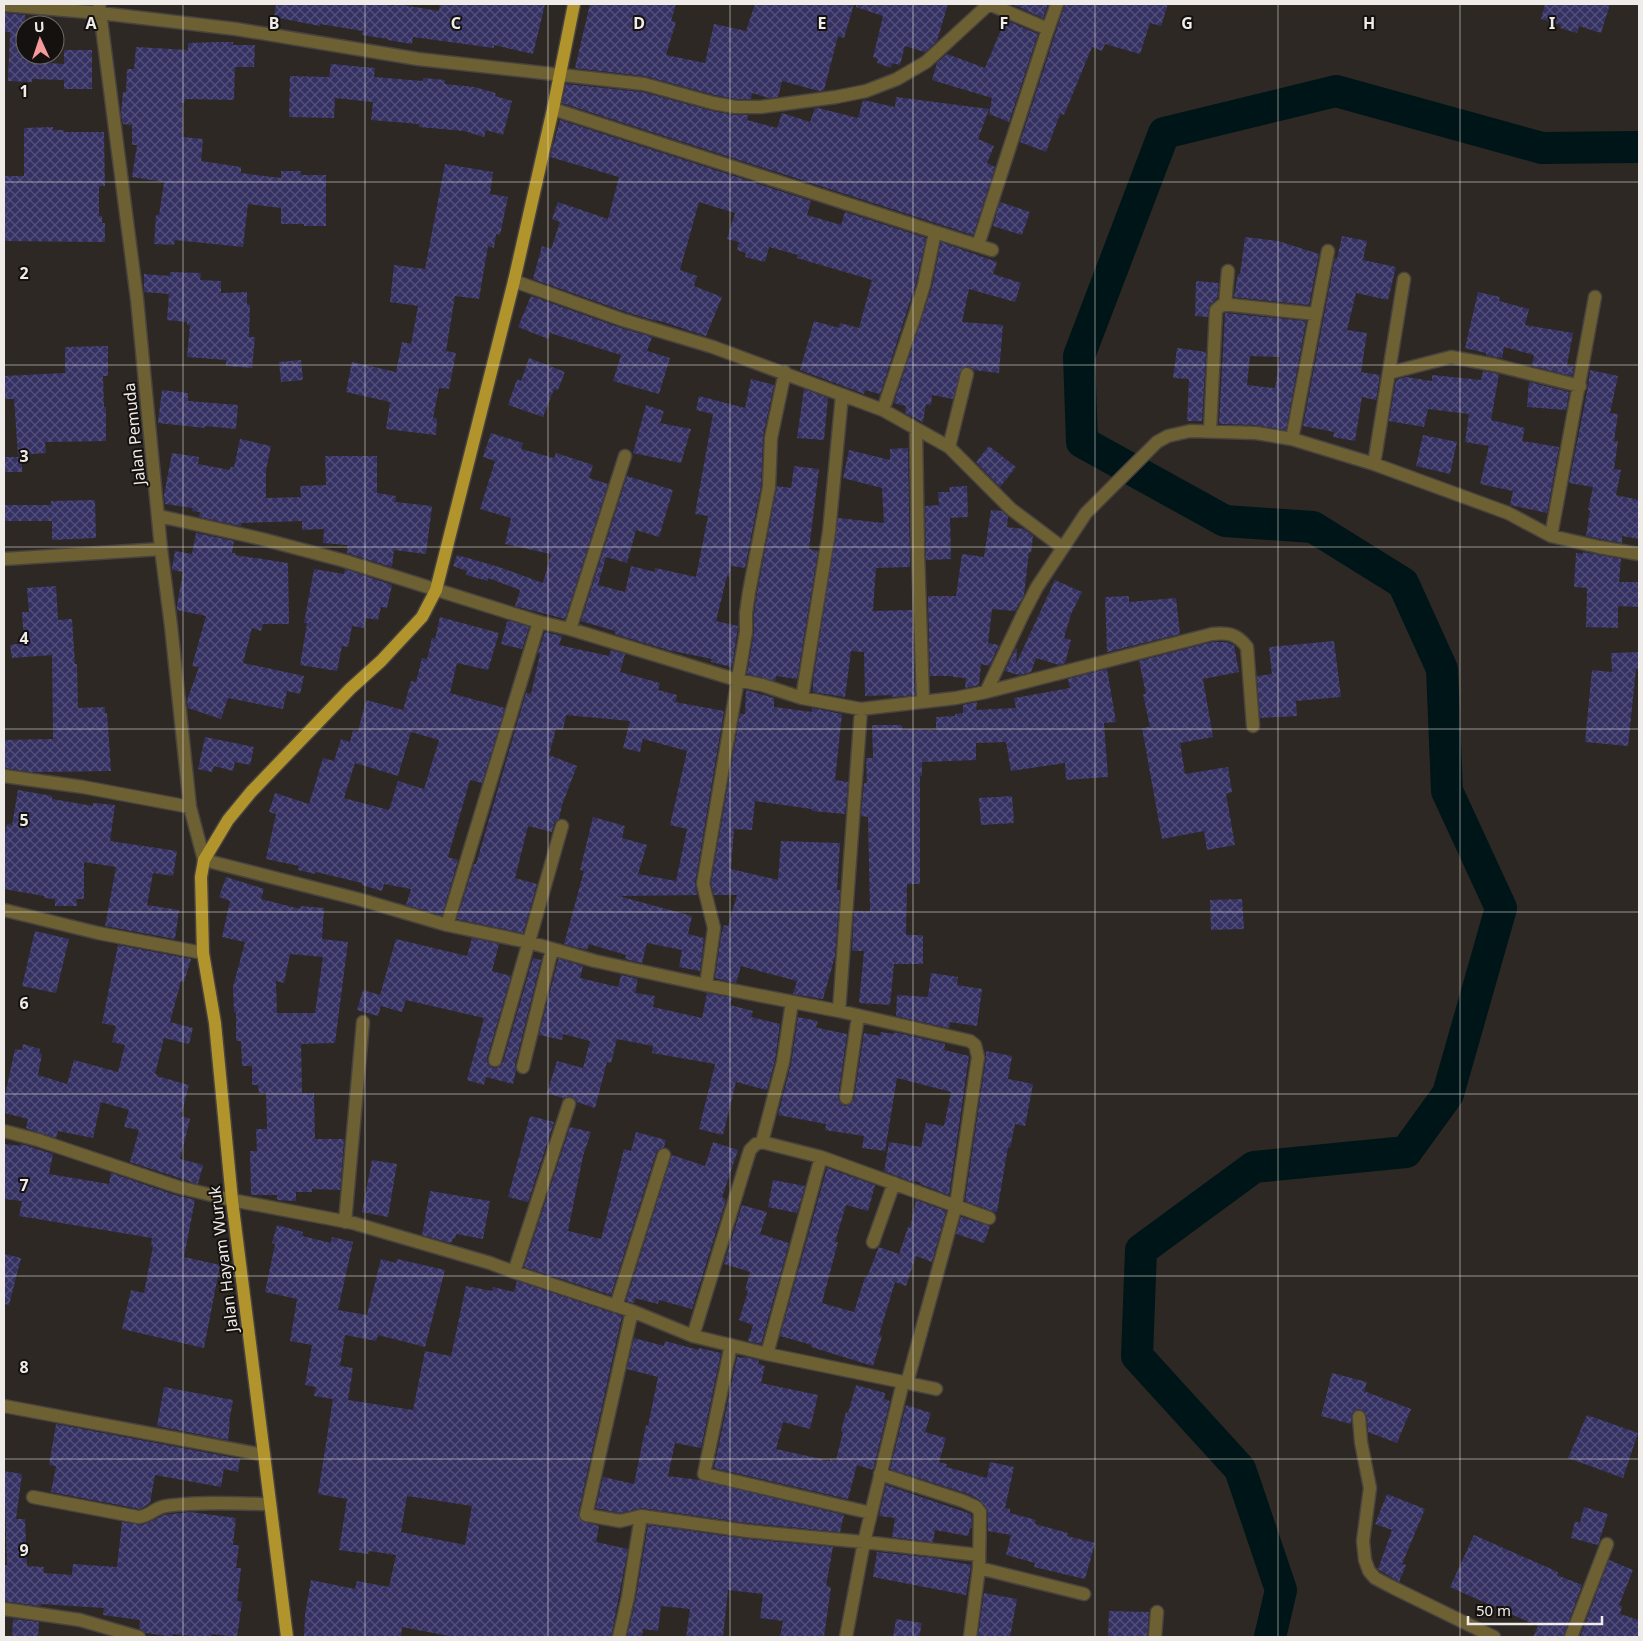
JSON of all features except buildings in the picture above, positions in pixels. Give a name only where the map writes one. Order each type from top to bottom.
[{"type":"main road","points":[[204,860],[228,820],[251,792],[350,689],[382,661],[422,617],[436,590],[514,281],[554,109],[574,4]]},
{"type":"main road","name":"Jalan Hayam Wuruk","points":[[204,860],[201,877],[204,953],[215,1023],[232,1200],[288,1637]]},
{"type":"street","points":[[4,5],[99,8],[418,59],[644,84],[713,103],[762,107],[866,91],[897,79],[926,62],[989,4],[1048,29]]},
{"type":"street","points":[[978,245],[1057,4]]},
{"type":"street","name":"Jalan Pemuda","points":[[99,8],[137,299],[161,549],[190,806],[204,860]]},
{"type":"street","points":[[554,109],[992,250]]},
{"type":"street","points":[[883,410],[924,285],[934,232]]},
{"type":"street","points":[[1292,439],[1328,250]]},
{"type":"street","points":[[1225,305],[1228,271]]},
{"type":"street","points":[[1374,464],[1404,280]]},
{"type":"street","points":[[514,281],[623,320],[713,347],[883,410],[948,447],[1011,509],[1063,548]]},
{"type":"street","points":[[1551,536],[1595,297]]},
{"type":"street","points":[[1210,431],[1216,310],[1225,305],[1316,314]]},
{"type":"street","points":[[1390,373],[1451,357],[1580,386]]},
{"type":"street","points":[[706,985],[714,928],[703,884],[746,632],[749,592],[769,487],[770,438],[784,372]]},
{"type":"street","points":[[948,447],[967,374]]},
{"type":"street","points":[[802,698],[829,532],[842,395]]},
{"type":"street","points":[[916,430],[923,701]]},
{"type":"street","points":[[986,692],[1037,587],[1086,513],[1157,442],[1168,436],[1190,431],[1256,433],[1292,439],[1374,464],[1508,513],[1551,536],[1639,554]]},
{"type":"street","points":[[570,629],[625,456]]},
{"type":"street","points":[[159,516],[262,539],[345,561],[540,622],[570,629],[737,680],[762,685],[802,698],[860,709],[986,692],[1098,662],[1212,634],[1224,633],[1240,638],[1247,647],[1253,726]]},
{"type":"street","points":[[4,559],[161,549]]},
{"type":"street","points":[[447,925],[540,622]]},
{"type":"street","points":[[839,1011],[860,709]]},
{"type":"street","points":[[4,776],[83,787],[190,806]]},
{"type":"street","points":[[495,1060],[562,826]]},
{"type":"street","points":[[204,860],[358,899],[447,925],[528,942],[596,961],[839,1011],[970,1041],[975,1046],[978,1057],[956,1205],[880,1474],[864,1542],[846,1637]]},
{"type":"street","points":[[4,910],[98,933],[204,953]]},
{"type":"street","points":[[523,1066],[552,949]]},
{"type":"street","points":[[762,1142],[783,1062],[792,1002]]},
{"type":"street","points":[[846,1098],[858,1016]]},
{"type":"street","points":[[345,1222],[363,1022]]},
{"type":"street","points":[[514,1272],[570,1104]]},
{"type":"street","points":[[4,1131],[38,1140],[178,1187],[232,1200],[345,1222],[490,1263],[632,1311],[693,1336],[767,1354],[936,1389]]},
{"type":"street","points":[[693,1336],[750,1150],[756,1144],[762,1142],[821,1156],[989,1218]]},
{"type":"street","points":[[616,1306],[664,1155]]},
{"type":"street","points":[[767,1354],[821,1156]]},
{"type":"street","points":[[873,1242],[894,1183]]},
{"type":"street","points":[[632,1311],[586,1515],[620,1521],[641,1516],[747,1531],[864,1542],[979,1562],[1084,1594]]},
{"type":"street","points":[[731,1345],[704,1474],[871,1513]]},
{"type":"street","points":[[4,1406],[264,1454]]},
{"type":"street","points":[[1359,1417],[1361,1442],[1370,1488],[1363,1541],[1365,1560],[1369,1571],[1375,1578],[1494,1637]]},
{"type":"street","points":[[880,1474],[963,1501],[976,1506],[980,1512],[979,1562],[970,1637]]},
{"type":"street","points":[[33,1497],[138,1517],[146,1515],[161,1506],[180,1504],[270,1504]]},
{"type":"street","points":[[619,1637],[628,1598],[641,1516]]},
{"type":"street","points":[[1571,1637],[1607,1544]]},
{"type":"street","points":[[4,1609],[80,1620],[139,1637]]},
{"type":"street","points":[[1155,1637],[1157,1612]]},
{"type":"waterway","points":[[1270,1637],[1281,1590],[1240,1469],[1137,1356],[1141,1250],[1254,1167],[1406,1152],[1448,1094],[1501,908],[1447,791],[1442,669],[1403,583],[1313,527],[1225,521],[1082,442],[1079,356],[1164,133],[1336,91],[1542,148],[1639,147]]}]
